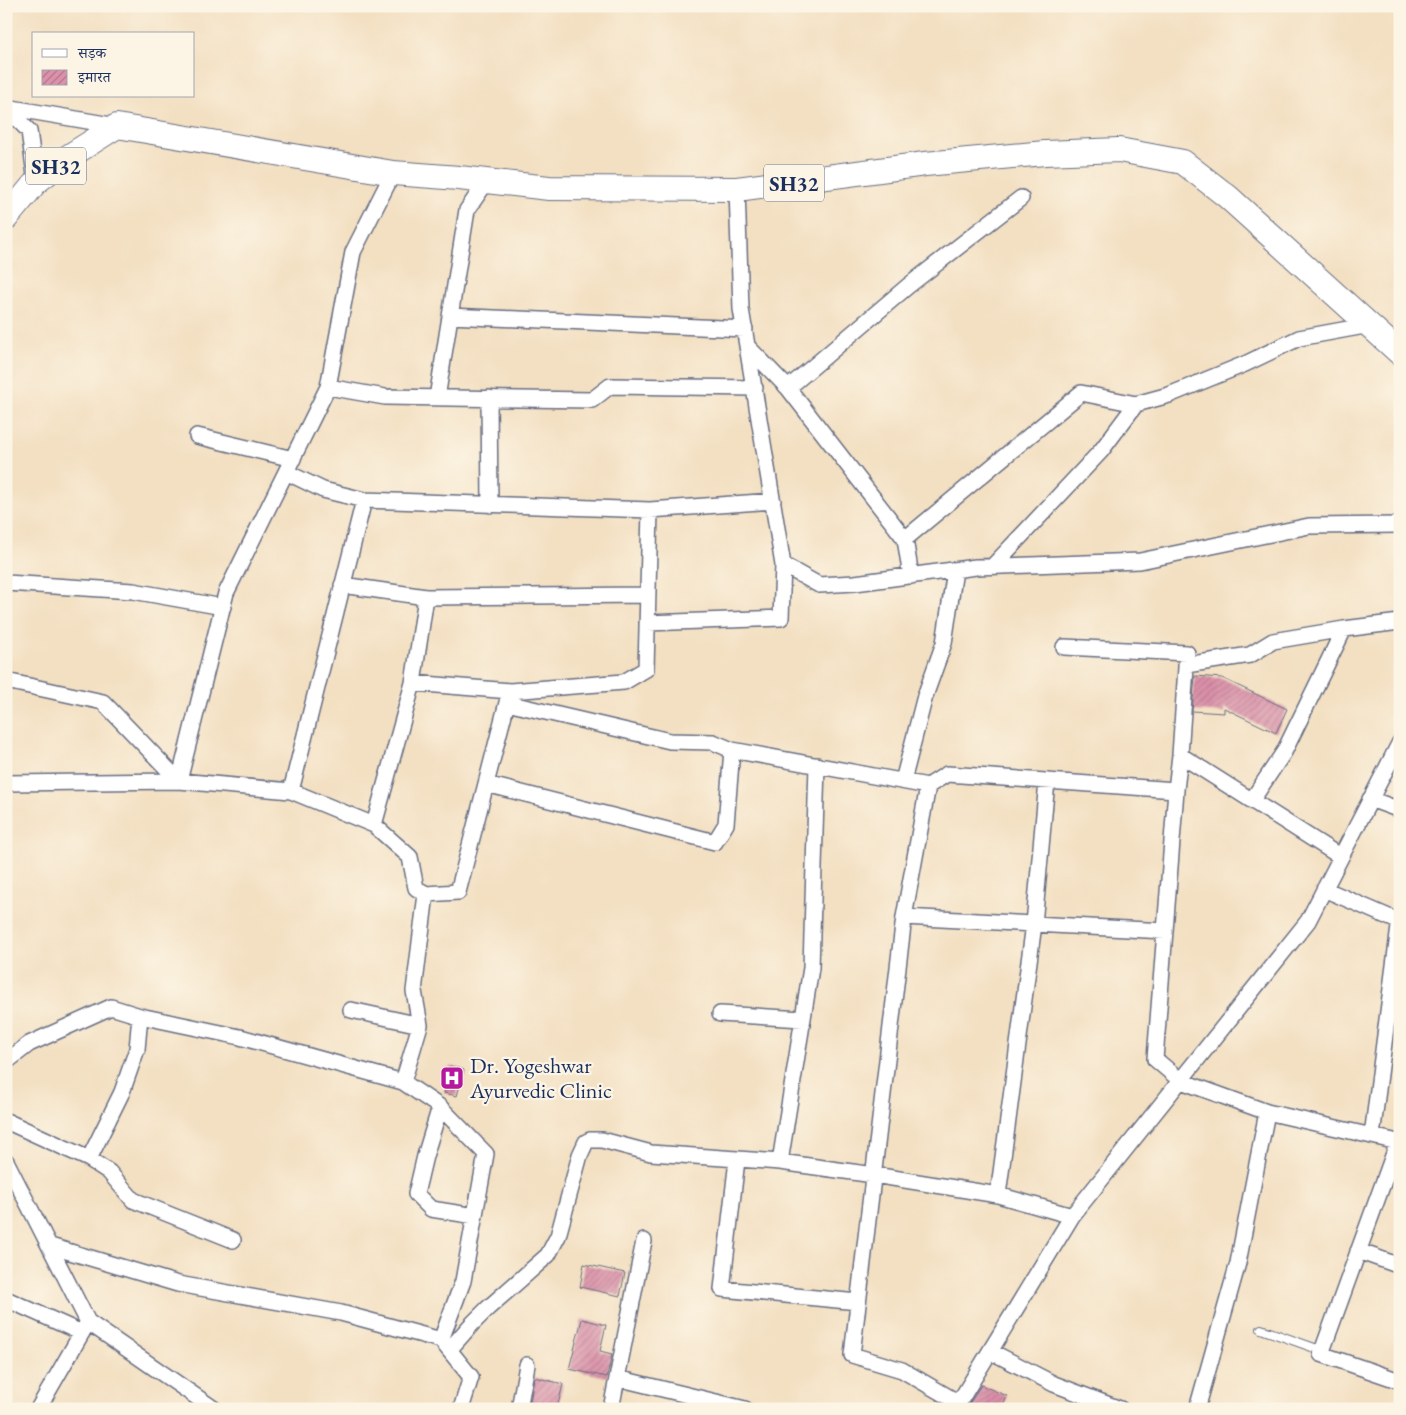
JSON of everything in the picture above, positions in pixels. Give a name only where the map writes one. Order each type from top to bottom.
[{"type":"main road","name":"SH32","points":[[6,218],[36,182],[68,157],[117,126],[393,173],[549,188],[737,189],[925,164],[1045,153],[1119,150],[1183,162],[1228,196],[1400,353]]},
{"type":"street","points":[[6,107],[117,126]]},
{"type":"street","points":[[6,107],[29,130],[36,182]]},
{"type":"street","points":[[179,781],[226,593],[328,387],[354,252],[393,173]]},
{"type":"street","points":[[437,398],[467,210],[487,181]]},
{"type":"street","points":[[647,623],[780,618],[783,565],[741,309],[737,189]]},
{"type":"street","points":[[788,388],[908,286],[1021,198]]},
{"type":"street","points":[[450,316],[744,329]]},
{"type":"street","points":[[905,539],[1081,393],[1136,404],[1169,395],[1245,364],[1299,338],[1370,325]]},
{"type":"street","points":[[748,347],[788,388],[905,539],[911,576]]},
{"type":"street","points":[[328,387],[385,397],[592,400],[610,386],[755,388]]},
{"type":"street","points":[[489,398],[490,504]]},
{"type":"street","points":[[993,566],[1102,451],[1136,404]]},
{"type":"street","points":[[196,436],[289,465],[323,490],[364,500],[650,510],[773,501]]},
{"type":"street","points":[[291,790],[364,500]]},
{"type":"street","points":[[508,697],[624,682],[646,669],[650,510]]},
{"type":"street","points":[[783,565],[819,585],[855,583],[993,566],[1140,561],[1309,526],[1400,525]]},
{"type":"street","points":[[903,781],[925,696],[944,643],[955,570]]},
{"type":"street","points":[[6,583],[133,591],[223,608]]},
{"type":"street","points":[[342,586],[426,597],[648,595]]},
{"type":"street","points":[[374,825],[413,683],[426,597]]},
{"type":"street","points":[[1186,665],[1250,655],[1273,641],[1400,622]]},
{"type":"street","points":[[1252,800],[1284,752],[1344,629]]},
{"type":"street","points":[[1064,646],[1186,653],[1180,755],[1155,1059],[1180,1081],[1267,1112],[1398,1142],[1321,1354],[1400,1381]]},
{"type":"street","points":[[6,681],[103,702],[179,781]]},
{"type":"street","points":[[413,683],[508,697],[670,741],[713,742],[732,750],[928,786],[946,774],[1176,790]]},
{"type":"street","points":[[6,783],[179,781],[291,790],[374,825],[410,857],[416,888],[426,894],[458,892],[508,697]]},
{"type":"street","points":[[928,786],[904,917],[852,1355],[902,1370],[957,1406],[1072,1216],[1308,921],[1400,742]]},
{"type":"street","points":[[486,784],[514,793],[715,842],[726,824],[732,750]]},
{"type":"street","points":[[1180,755],[1341,857]]},
{"type":"street","points":[[780,1162],[811,968],[817,765]]},
{"type":"street","points":[[998,1195],[1034,924],[1047,781]]},
{"type":"street","points":[[1370,799],[1400,810]]},
{"type":"street","points":[[1324,889],[1400,921],[1372,1136]]},
{"type":"street","points":[[404,1082],[420,1025],[414,991],[426,894]]},
{"type":"street","points":[[904,917],[1165,931]]},
{"type":"street","points":[[6,1062],[29,1044],[111,1007],[140,1016],[240,1037],[404,1082],[440,1107],[486,1154],[463,1281],[445,1345]]},
{"type":"street","points":[[351,1010],[420,1025]]},
{"type":"street","points":[[720,1014],[803,1019]]},
{"type":"street","points":[[89,1160],[122,1092],[137,1049],[140,1016]]},
{"type":"street","points":[[440,1107],[416,1194],[431,1209],[475,1216]]},
{"type":"street","points":[[1197,1409],[1238,1263],[1267,1112]]},
{"type":"street","points":[[6,1121],[89,1160],[109,1172],[133,1200],[233,1240]]},
{"type":"street","points":[[445,1345],[471,1325],[548,1255],[558,1236],[580,1155],[586,1142],[595,1139],[651,1153],[780,1162],[874,1174],[998,1195],[1072,1216]]},
{"type":"street","points":[[737,1160],[722,1289],[858,1302]]},
{"type":"street","points":[[7,1165],[50,1246],[85,1327]]},
{"type":"street","points":[[611,1409],[644,1241]]},
{"type":"street","points":[[50,1246],[178,1284],[341,1313],[445,1345],[471,1377],[462,1409]]},
{"type":"street","points":[[1358,1251],[1400,1266]]},
{"type":"street","points":[[6,1299],[85,1327],[214,1409]]},
{"type":"street","points":[[38,1409],[85,1327]]},
{"type":"street","points":[[990,1351],[1054,1384],[1120,1409]]},
{"type":"street","points":[[519,1409],[527,1365]]},
{"type":"street","points":[[617,1378],[745,1409]]},
{"type":"lane","points":[[1261,1330],[1323,1351]]},
{"type":"building","points":[[1195,676],[1222,678],[1287,709],[1276,733],[1224,708],[1224,713],[1192,711]]},
{"type":"building","points":[[450,1066],[464,1070],[457,1096],[444,1093]]},
{"type":"building","points":[[584,1264],[625,1273],[620,1296],[580,1287]]},
{"type":"building","points":[[582,1319],[606,1325],[600,1351],[612,1354],[607,1377],[569,1369]]},
{"type":"building","points":[[534,1377],[563,1384],[557,1409],[530,1403]]},
{"type":"building","points":[[981,1385],[1007,1396],[1002,1409],[966,1409]]},
{"type":"place","name":"Dr. Yogeshwar Ayurvedic Clinic","points":[[452,1078]]}]
